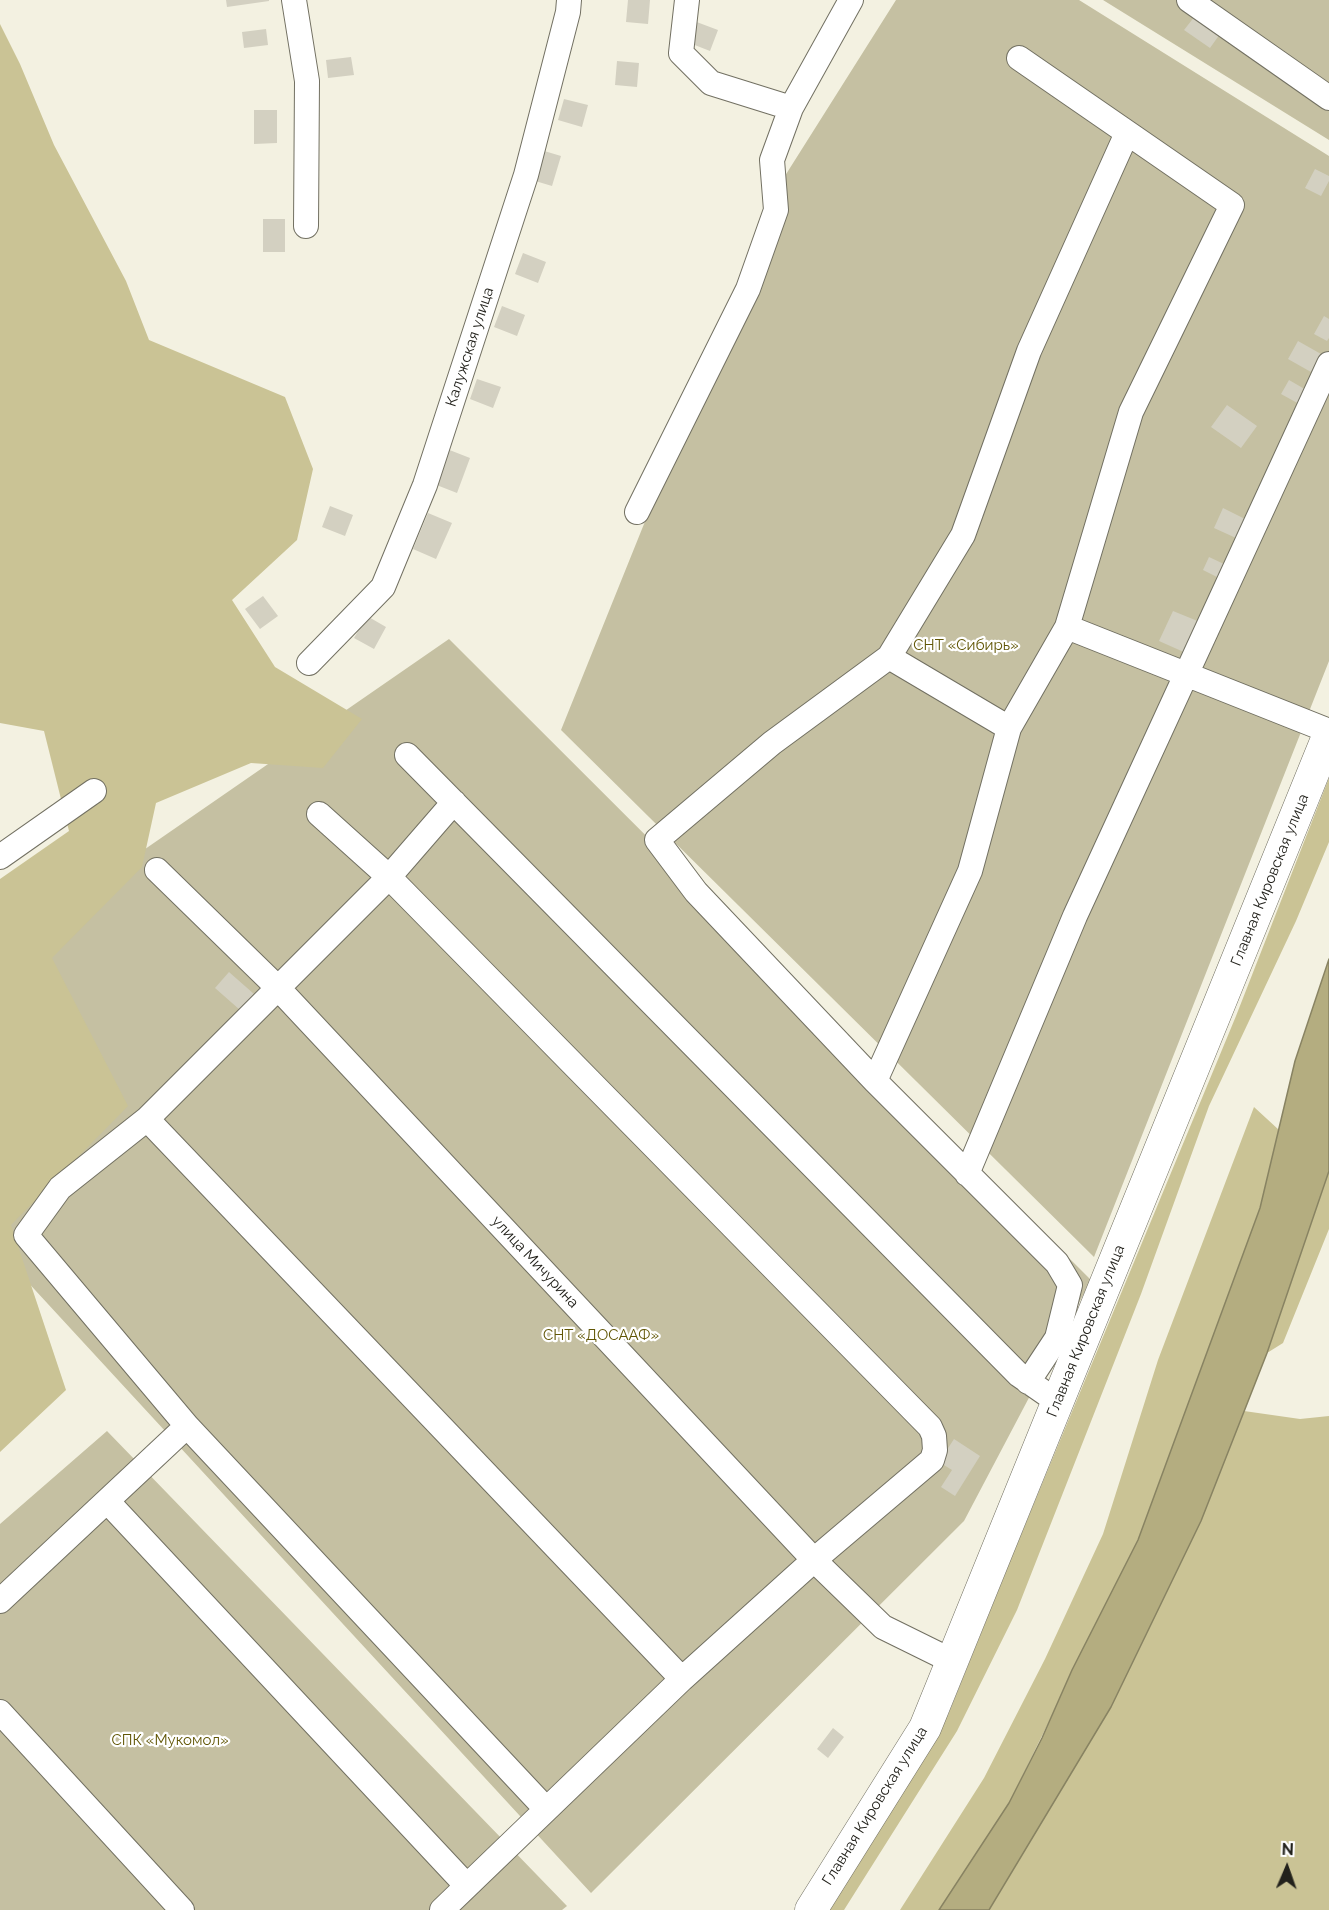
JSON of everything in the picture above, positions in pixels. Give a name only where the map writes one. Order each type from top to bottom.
[{"type":"main road","name":"Главная Кировская улица","points":[[811,1910],[925,1728],[1329,733]]},
{"type":"street","points":[[294,0],[307,81],[306,226]]},
{"type":"street","name":"Калужская улица","points":[[309,663],[383,587],[425,485],[526,175],[568,12],[569,0]]},
{"type":"street","points":[[687,0],[681,53],[711,83],[791,108]]},
{"type":"street","points":[[637,512],[748,288],[776,210],[772,160],[791,108],[851,0]]},
{"type":"street","points":[[1189,0],[1329,98]]},
{"type":"street","points":[[875,1081],[970,871],[1009,728],[1068,627],[1131,412],[1232,205],[1019,58]]},
{"type":"street","points":[[1028,1382],[1057,1338],[1071,1285],[1057,1263],[875,1081],[696,892],[657,840],[772,743],[889,657],[963,535],[1029,351],[1127,133]]},
{"type":"street","points":[[967,1174],[1075,916],[1329,364]]},
{"type":"street","points":[[1068,627],[1329,733]]},
{"type":"street","points":[[889,657],[1009,728]]},
{"type":"street","points":[[407,754],[1018,1375],[1058,1401]]},
{"type":"street","points":[[0,857],[94,791]]},
{"type":"street","points":[[454,802],[389,877],[147,1119],[60,1188],[26,1235],[187,1426],[546,1809]]},
{"type":"street","points":[[319,814],[389,877],[930,1426],[934,1436],[935,1450],[932,1461],[814,1560],[682,1679],[442,1910]]},
{"type":"street","name":"улица Мичурина","points":[[157,870],[278,988],[814,1560],[883,1627],[952,1661]]},
{"type":"street","points":[[147,1119],[682,1679]]},
{"type":"street","points":[[0,1601],[187,1426]]},
{"type":"street","points":[[107,1501],[466,1885]]},
{"type":"street","points":[[0,1712],[183,1910]]},
{"type":"green space","name":"СНТ «Сибирь»","points":[[896,0],[1079,0],[1329,156],[1329,661],[1094,1257],[561,730],[783,179]]},
{"type":"green space","points":[[1103,0],[1329,0],[1329,140]]},
{"type":"green space","name":"СНТ «ДОСААФ»","points":[[449,639],[1091,1280],[964,1521],[591,1893],[0,1252],[12,941]]},
{"type":"green space","name":"СПК «Мукомол»","points":[[107,1431],[567,1906],[562,1910],[0,1910],[0,1524]]},
{"type":"shaded area","points":[[0,24],[20,64],[54,145],[126,281],[149,340],[285,397],[313,469],[297,540],[232,600],[275,667],[362,719],[323,768],[251,763],[156,803],[142,867],[52,958],[128,1106],[11,1225],[66,1390],[0,1452],[0,879],[69,831],[44,731],[0,723]]},
{"type":"shaded area","points":[[1329,778],[1329,842],[1296,921],[1209,1106],[1141,1294],[1017,1610],[957,1731],[844,1910],[825,1910],[948,1715],[1236,1016]]},
{"type":"shaded area","points":[[1329,959],[1329,1171],[1267,1353],[1201,1521],[1111,1707],[989,1910],[939,1910],[1009,1803],[1042,1738],[1072,1670],[1138,1540],[1260,1208],[1295,1061]]},
{"type":"shaded area","points":[[1254,1107],[1279,1130],[1260,1208],[1138,1540],[1009,1803],[939,1910],[900,1910],[984,1778],[1045,1659],[1103,1534],[1158,1360]]},
{"type":"shaded area","points":[[1329,1171],[1329,1229],[1283,1343],[1267,1353]]},
{"type":"shaded area","points":[[1244,1411],[1300,1419],[1329,1416],[1329,1910],[989,1910],[1111,1707],[1201,1521]]},
{"type":"building","points":[[226,0],[269,0],[269,1],[227,7]]},
{"type":"building","points":[[628,0],[650,0],[648,24],[626,22]]},
{"type":"building","points":[[1195,16],[1220,34],[1210,48],[1184,30]]},
{"type":"building","points":[[694,21],[718,30],[710,51],[687,42]]},
{"type":"building","points":[[266,29],[268,45],[244,48],[242,32]]},
{"type":"building","points":[[351,57],[354,75],[328,78],[326,60]]},
{"type":"building","points":[[617,61],[639,63],[637,87],[615,85]]},
{"type":"building","points":[[564,99],[588,105],[582,127],[558,120]]},
{"type":"building","points":[[254,110],[277,110],[277,143],[254,144]]},
{"type":"building","points":[[541,150],[561,156],[552,186],[532,180]]},
{"type":"building","points":[[1315,169],[1329,176],[1329,181],[1321,196],[1305,188]]},
{"type":"building","points":[[263,219],[285,219],[285,252],[263,252]]},
{"type":"building","points":[[523,253],[546,262],[538,283],[515,274]]},
{"type":"building","points":[[502,306],[525,315],[517,336],[494,327]]},
{"type":"building","points":[[1324,316],[1329,319],[1327,341],[1314,334]]},
{"type":"building","points":[[1298,341],[1321,354],[1311,372],[1288,359]]},
{"type":"building","points":[[477,379],[501,387],[493,408],[470,399]]},
{"type":"building","points":[[1289,380],[1308,391],[1301,405],[1281,394]]},
{"type":"building","points":[[1227,405],[1257,426],[1241,448],[1211,427]]},
{"type":"building","points":[[447,449],[470,458],[457,493],[434,484]]},
{"type":"building","points":[[330,506],[353,515],[345,536],[322,527]]},
{"type":"building","points":[[1223,508],[1245,519],[1236,538],[1214,528]]},
{"type":"building","points":[[428,513],[452,523],[436,559],[413,549]]},
{"type":"building","points":[[1209,557],[1226,565],[1219,578],[1203,570]]},
{"type":"building","points":[[263,596],[278,616],[260,629],[245,609]]},
{"type":"building","points":[[1173,611],[1200,622],[1186,653],[1159,641]]},
{"type":"building","points":[[367,616],[386,627],[374,649],[354,638]]},
{"type":"building","points":[[229,972],[254,994],[240,1010],[215,988]]},
{"type":"building","points":[[954,1439],[980,1456],[955,1496],[941,1487],[952,1470],[939,1462]]},
{"type":"building","points":[[833,1728],[844,1737],[828,1758],[817,1749]]}]
